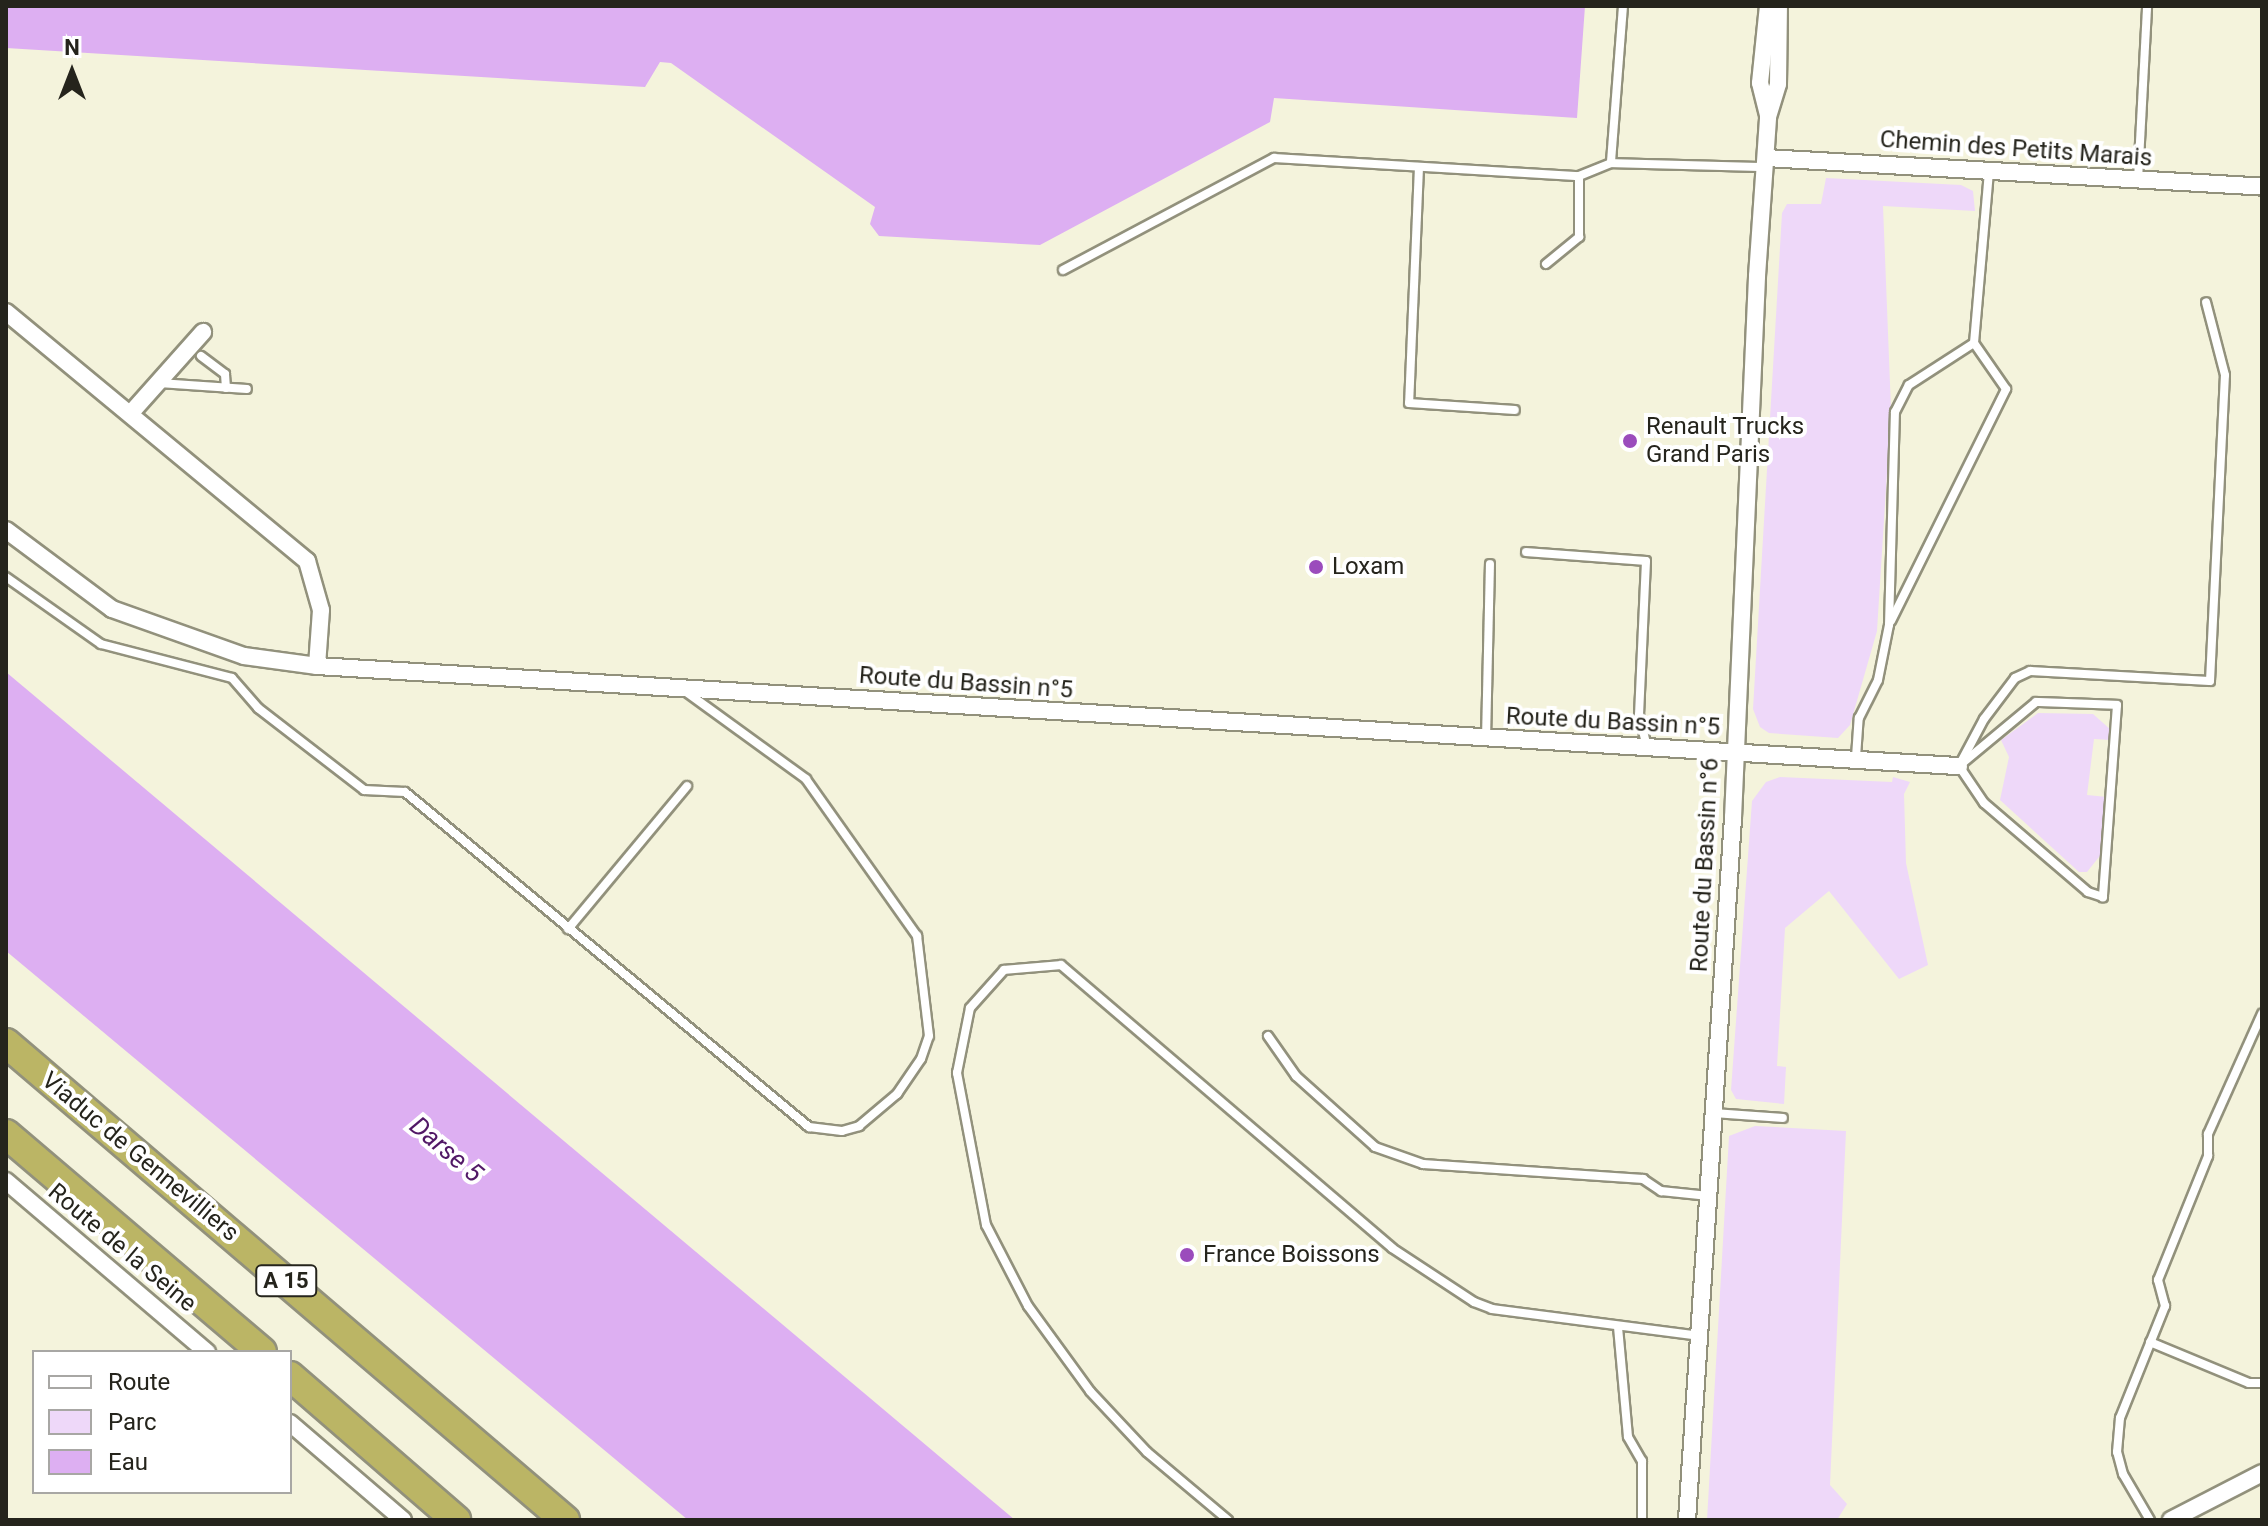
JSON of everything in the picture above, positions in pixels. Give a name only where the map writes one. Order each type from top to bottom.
[{"type":"highway","name":"Viaduc de Gennevilliers","points":[[6,1043],[565,1520]]},
{"type":"highway","name":"A 15","points":[[6,1134],[260,1350]]},
{"type":"highway","points":[[292,1378],[456,1520]]},
{"type":"street","name":"Route du Bassin n°6","points":[[1768,6],[1760,83],[1768,117]]},
{"type":"street","name":"Route du Bassin n°6","points":[[1687,1520],[1735,752],[1768,117],[1778,84],[1779,6]]},
{"type":"street","name":"Chemin des Petits Marais","points":[[1766,162],[2262,187]]},
{"type":"street","points":[[6,312],[307,561],[321,610],[317,666]]},
{"type":"street","points":[[130,414],[203,332]]},
{"type":"street","name":"Route du Bassin n°5","points":[[6,530],[112,609],[244,656],[317,666],[1648,751],[1856,757],[1959,766]]},
{"type":"street","name":"Route de la Seine","points":[[6,1181],[205,1350]]},
{"type":"street","points":[[292,1425],[403,1520]]},
{"type":"street","points":[[2171,1520],[2262,1473]]},
{"type":"lane","points":[[1611,163],[1623,6]]},
{"type":"lane","points":[[2138,181],[2147,6]]},
{"type":"lane","points":[[1063,270],[1274,158],[1579,176],[1611,163],[1766,162]]},
{"type":"lane","points":[[1419,167],[1409,403],[1515,410]]},
{"type":"lane","points":[[1889,625],[2006,389],[1974,343],[1989,172]]},
{"type":"lane","points":[[1546,264],[1579,237],[1579,176]]},
{"type":"lane","points":[[1959,766],[1984,719],[2015,678],[2030,671],[2210,681],[2225,375],[2206,302]]},
{"type":"lane","points":[[1856,757],[1859,718],[1878,680],[1889,625],[1895,412],[1909,385],[1974,343]]},
{"type":"lane","points":[[201,356],[225,374],[226,388]]},
{"type":"lane","points":[[158,382],[247,389]]},
{"type":"lane","points":[[1526,552],[1646,561],[1639,715],[1648,751]]},
{"type":"lane","points":[[1486,741],[1490,564]]},
{"type":"lane","points":[[6,577],[101,644],[232,678],[258,708],[364,790],[405,792],[809,1127],[842,1131],[859,1126],[897,1094],[921,1059],[929,1036],[928,994],[917,936],[889,889],[806,779],[682,689]]},
{"type":"lane","points":[[2036,702],[2117,705],[2103,897],[2088,892],[1984,803],[1959,766],[2036,702]]},
{"type":"lane","points":[[568,929],[687,786]]},
{"type":"lane","points":[[1228,1520],[1147,1452],[1090,1391],[1028,1306],[986,1225],[957,1073],[970,1008],[1004,970],[1061,965],[1392,1248],[1455,1291],[1492,1309],[1700,1336]]},
{"type":"lane","points":[[2150,1520],[2117,1452],[2124,1403],[2165,1306],[2158,1280],[2208,1156],[2208,1134],[2262,1014]]},
{"type":"lane","points":[[1268,1036],[1296,1076],[1375,1147],[1423,1164],[1643,1179],[1661,1191],[1709,1196]]},
{"type":"lane","points":[[1713,1113],[1783,1118]]},
{"type":"lane","points":[[1618,1327],[1628,1437],[1642,1461],[1642,1520]]},
{"type":"lane","points":[[2150,1342],[2249,1383],[2262,1383]]},
{"type":"green space","points":[[1826,178],[1961,185],[1973,191],[1975,211],[1883,206],[1891,409],[1877,631],[1850,725],[1838,738],[1769,733],[1760,727],[1753,709],[1782,213],[1787,204],[1821,204]]},
{"type":"green space","points":[[2038,713],[2093,714],[2111,730],[2111,740],[2094,739],[2087,795],[2107,797],[2103,852],[2087,872],[2079,872],[2000,800],[2009,757],[2001,740]]},
{"type":"green space","points":[[1780,777],[1892,782],[1893,777],[1910,782],[1904,794],[1906,863],[1928,965],[1899,979],[1829,891],[1785,928],[1777,1066],[1786,1067],[1784,1104],[1736,1099],[1731,1090],[1752,801],[1766,782]]},
{"type":"green space","points":[[1755,1126],[1846,1131],[1830,1485],[1847,1504],[1837,1520],[1707,1520],[1729,1136]]},
{"type":"water","points":[[6,6],[1585,6],[1577,118],[1274,98],[1270,122],[1040,245],[879,236],[870,224],[875,207],[671,63],[660,62],[645,87],[6,48]]},
{"type":"water","name":"Darse 5","points":[[6,672],[1015,1520],[688,1520],[6,951]]},
{"type":"place","name":"Renault Trucks Grand Paris","points":[[1630,441]]},
{"type":"place","name":"Loxam","points":[[1316,567]]},
{"type":"place","name":"France Boissons","points":[[1187,1255]]}]
